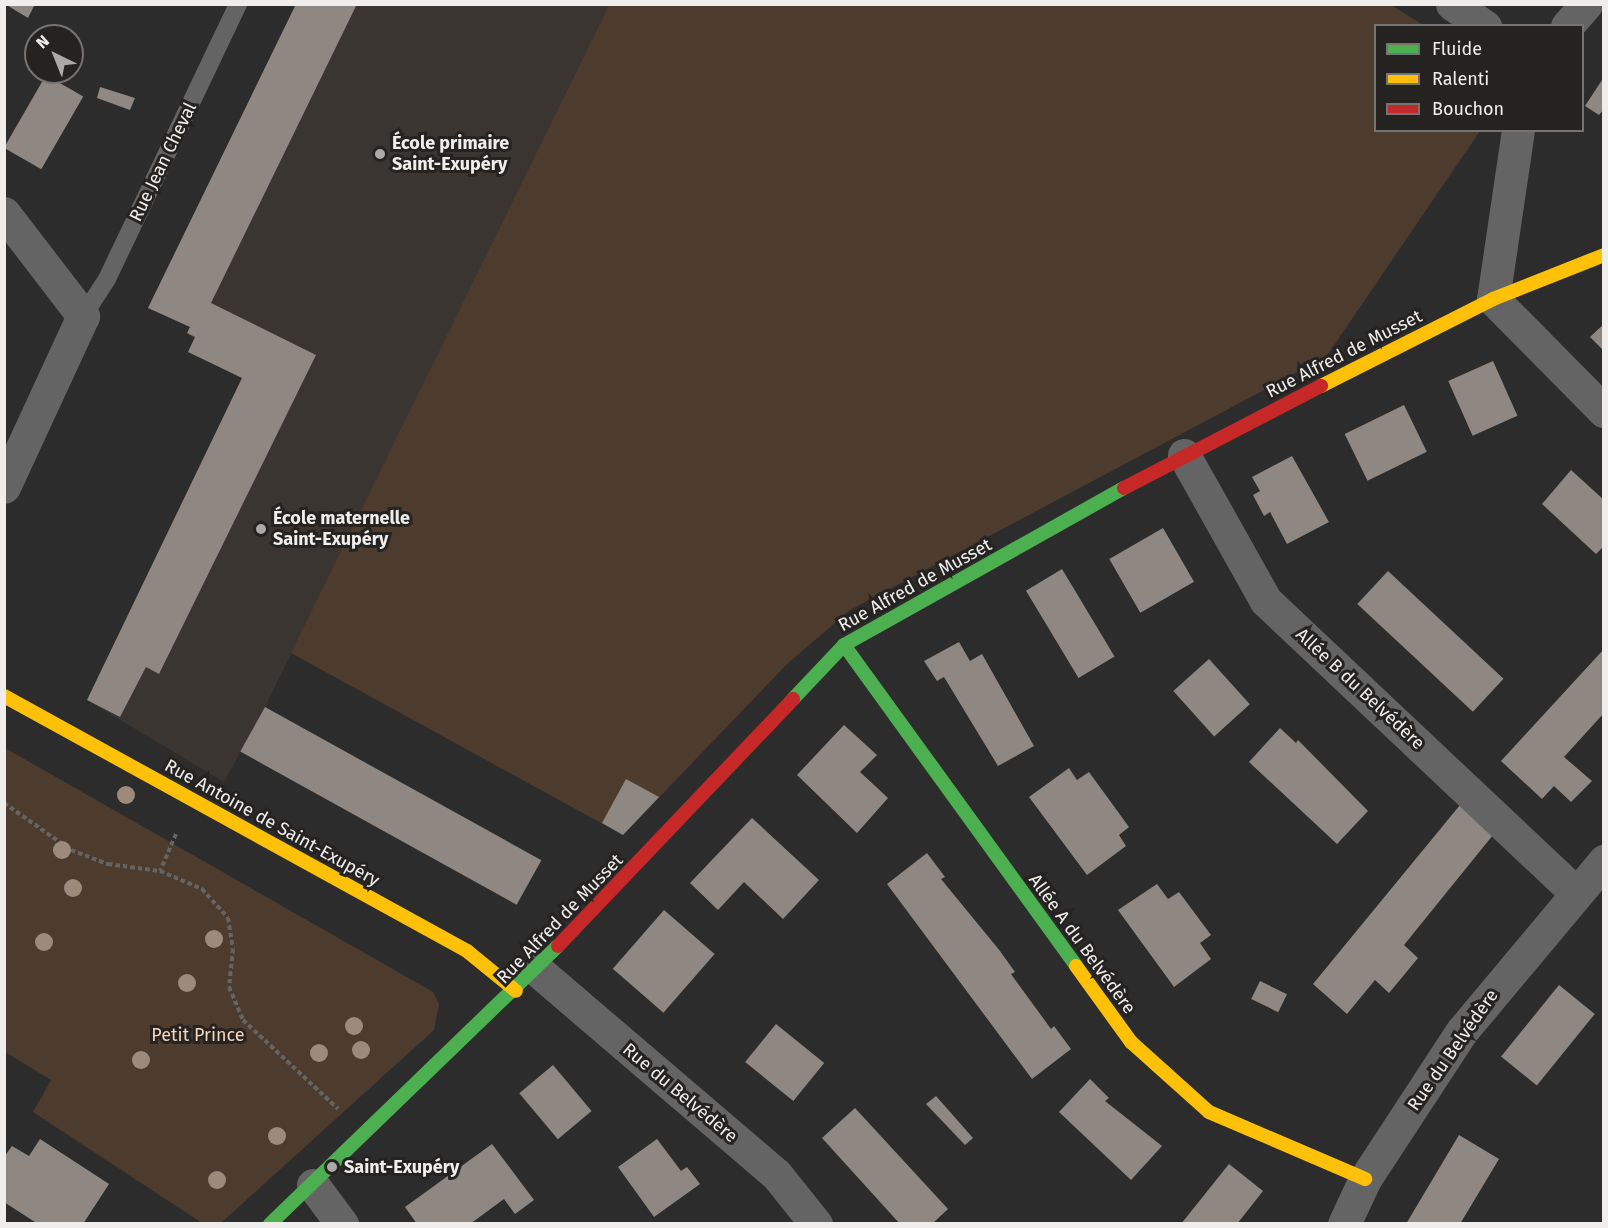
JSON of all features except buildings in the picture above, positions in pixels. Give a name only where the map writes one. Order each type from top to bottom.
[{"type":"street","points":[[1452,4],[1482,24]]},
{"type":"street","points":[[1570,24],[1586,4]]},
{"type":"street","points":[[1518,132],[1493,299],[1604,411]]},
{"type":"street","points":[[4,213],[83,316],[4,487]]},
{"type":"street","name":"Rue Alfred de Musset","points":[[270,1224],[526,980],[844,645],[1185,455],[1493,299],[1604,255]]},
{"type":"street","name":"Allée B du Belvédère","points":[[1185,455],[1266,601],[1575,891]]},
{"type":"street","name":"Allée A du Belvédère","points":[[844,645],[1131,1042],[1209,1112],[1365,1179]]},
{"type":"street","name":"Rue Antoine de Saint-Exupéry","points":[[4,696],[467,951],[526,980]]},
{"type":"street","name":"Rue du Belvédère","points":[[1344,1224],[1365,1179],[1461,1031],[1575,891],[1604,861]]},
{"type":"street","name":"Rue du Belvédère","points":[[526,980],[776,1174],[816,1224]]},
{"type":"street","points":[[313,1185],[342,1224]]},
{"type":"lane","name":"Rue Jean Cheval","points":[[83,316],[107,279],[238,4]]},
{"type":"path","points":[[4,803],[72,850],[108,864],[160,871],[202,889],[228,918],[233,949],[229,987],[243,1020],[346,1116]]},
{"type":"path","points":[[160,871],[170,842],[198,803]]},
{"type":"shaded area","name":"École primaire Saint-Exupéry","points":[[296,5],[609,5],[265,707],[224,782],[87,700],[242,378],[187,333],[190,327],[148,308]]},
{"type":"green space","points":[[609,5],[1391,5],[1421,24],[1374,24],[1374,132],[1479,132],[1326,357],[850,610],[788,663],[623,835],[291,653]]},
{"type":"green space","name":"Petit Prince","points":[[5,748],[433,992],[439,1004],[434,1030],[221,1223],[202,1223],[33,1112],[51,1080],[5,1052]]},
{"type":"traffic: fast","points":[[793,699],[844,645],[1124,488]]},
{"type":"traffic: fast","points":[[844,645],[1076,966]]},
{"type":"traffic: fast","points":[[270,1224],[558,946]]},
{"type":"traffic: slow","points":[[1321,386],[1493,299],[1604,255]]},
{"type":"traffic: slow","points":[[4,696],[467,951],[516,991]]},
{"type":"traffic: slow","points":[[1076,966],[1131,1042],[1209,1112],[1365,1179]]},
{"type":"traffic: jam","points":[[1124,488],[1321,386]]},
{"type":"traffic: jam","points":[[558,946],[793,699]]},
{"type":"place","name":"École primaire Saint-Exupéry","points":[[380,154]]},
{"type":"place","name":"École maternelle Saint-Exupéry","points":[[261,529]]},
{"type":"place","name":"Saint-Exupéry","points":[[332,1167]]}]
